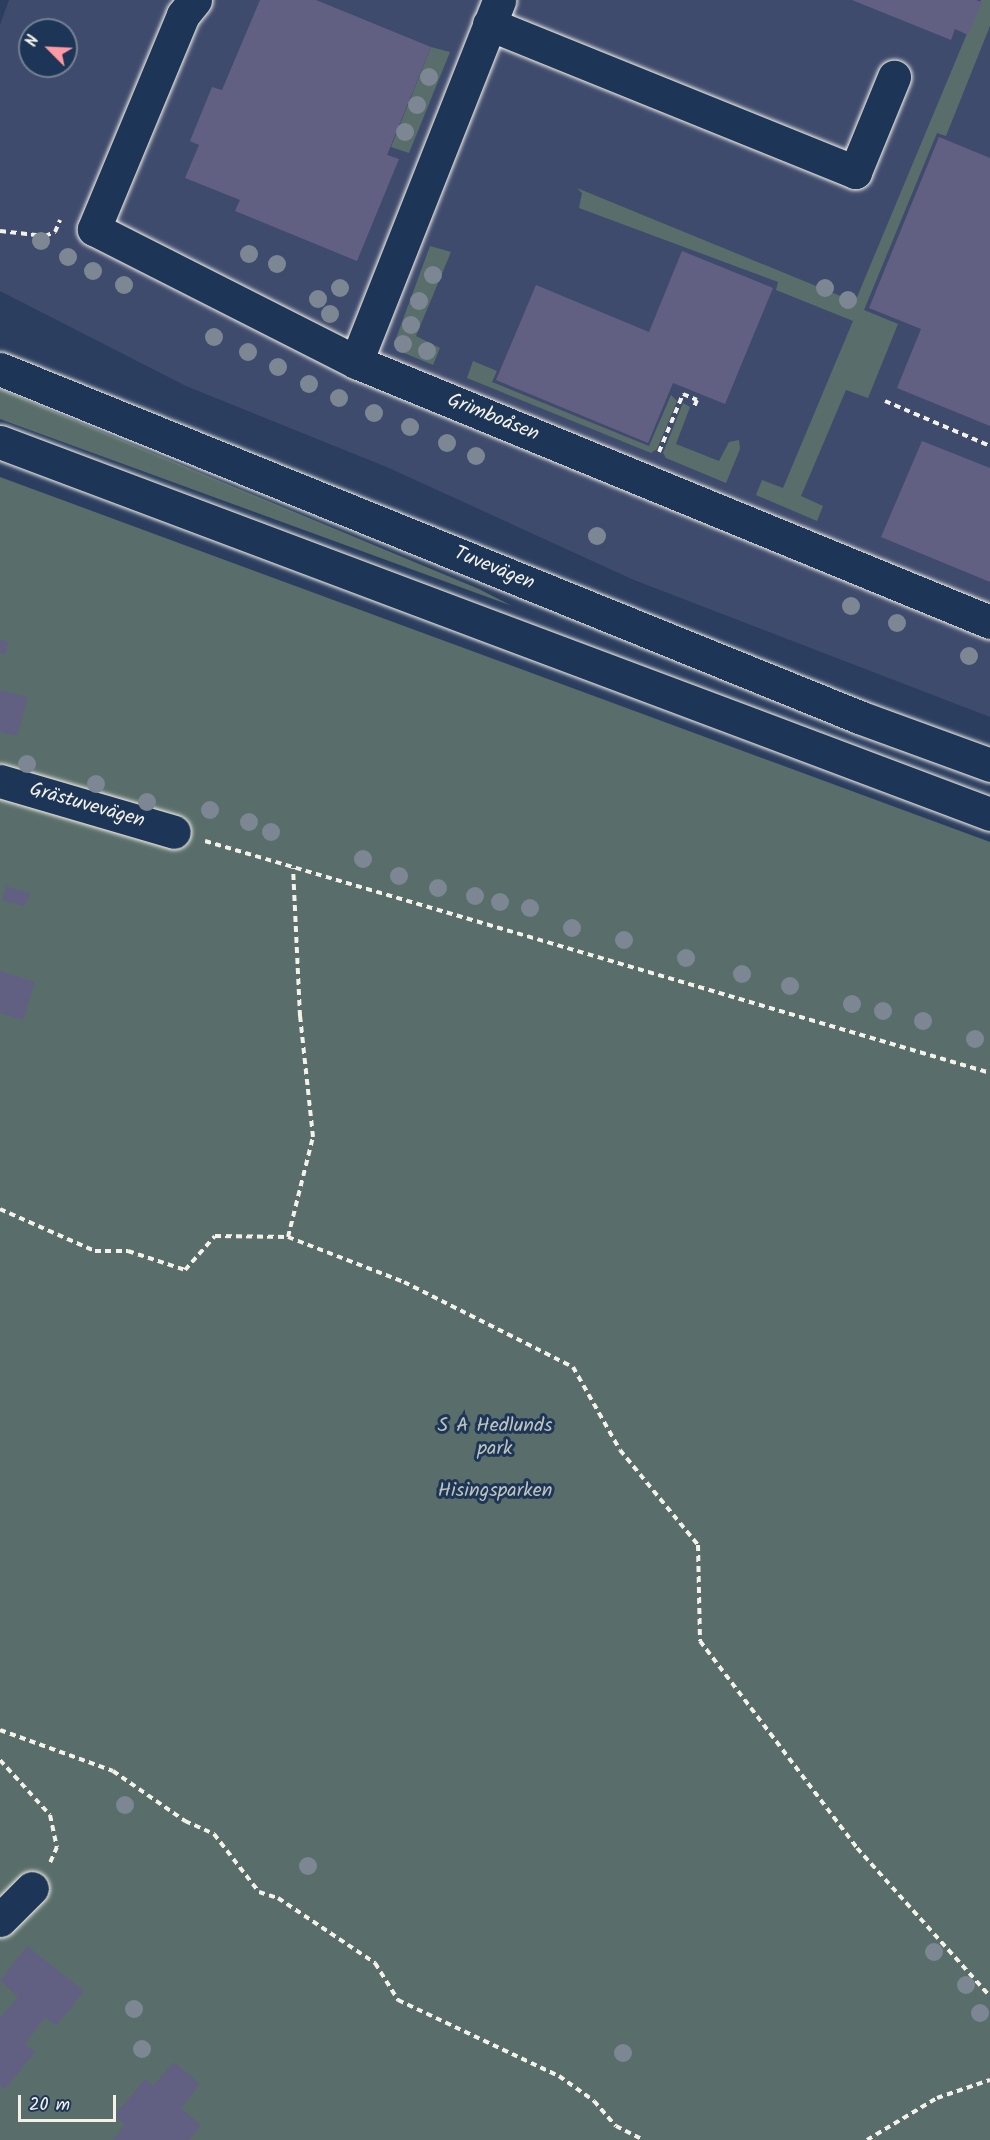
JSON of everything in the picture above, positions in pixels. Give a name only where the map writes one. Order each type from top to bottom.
[{"type":"main road","name":"Grimboåsen","points":[[195,0],[183,15],[94,229],[356,362],[990,622]]},
{"type":"main road","points":[[356,362],[491,8],[855,172],[894,77]]},
{"type":"main road","name":"Tuvevägen","points":[[0,369],[816,700],[990,765]]},
{"type":"main road","points":[[0,441],[990,814]]},
{"type":"main road","name":"Grästuvevägen","points":[[0,781],[174,832]]},
{"type":"main road","points":[[0,1920],[32,1888]]},
{"type":"path","points":[[0,231],[45,236],[55,232],[63,214]]},
{"type":"path","points":[[657,458],[683,394],[697,400],[694,407]]},
{"type":"path","points":[[885,401],[990,446]]},
{"type":"path","points":[[174,832],[990,1073]]},
{"type":"path","points":[[288,1238],[313,1137],[300,1016],[293,868]]},
{"type":"path","points":[[0,1209],[95,1251],[128,1251],[186,1270],[215,1236],[288,1238],[404,1282],[573,1367],[620,1450],[698,1545],[700,1641],[857,1848],[990,1996]]},
{"type":"path","points":[[0,1730],[112,1771],[185,1821],[214,1834],[259,1892],[278,1898],[375,1963],[398,2000],[559,2076],[594,2101],[616,2126],[643,2140]]},
{"type":"path","points":[[0,1760],[50,1815],[56,1831],[53,1859],[32,1888]]},
{"type":"path","points":[[867,2140],[937,2098],[990,2080]]},
{"type":"shaded area","points":[[9,0],[990,0],[990,717],[634,580],[389,468],[186,386],[0,291],[0,25]]},
{"type":"green space","points":[[981,0],[990,0],[990,26],[946,136],[937,133],[864,310],[898,324],[868,398],[846,390],[801,496],[823,506],[817,521],[756,495],[762,480],[783,488],[853,321],[776,290],[778,282],[579,208],[582,193],[577,188],[855,302]]},
{"type":"green space","points":[[431,47],[450,52],[409,153],[391,147]]},
{"type":"green space","points":[[430,246],[451,252],[416,336],[440,348],[433,365],[397,350],[394,344]]},
{"type":"green space","points":[[473,361],[497,371],[492,382],[649,446],[671,395],[677,401],[657,449],[651,453],[467,378]]},
{"type":"green space","points":[[0,389],[479,589],[512,606],[0,419]]},
{"type":"green space","points":[[683,403],[690,407],[676,444],[719,461],[729,442],[739,440],[740,449],[726,483],[666,458],[663,453]]},
{"type":"green space","name":"S A Hedlunds park","points":[[0,477],[990,842],[990,2140],[0,2140]]},
{"type":"building","points":[[260,0],[316,0],[431,47],[387,155],[399,159],[357,261],[235,211],[240,200],[185,178],[199,145],[190,141],[212,87],[222,90]]},
{"type":"building","points":[[852,0],[976,0],[982,2],[968,35],[955,29],[951,40]]},
{"type":"building","points":[[939,137],[990,158],[990,426],[897,388],[921,329],[869,308]]},
{"type":"building","points":[[682,251],[773,288],[725,404],[673,383],[648,443],[496,380],[536,285],[649,332]]},
{"type":"building","points":[[922,441],[990,468],[990,582],[881,537]]},
{"type":"building","points":[[0,639],[9,642],[5,655],[0,653]]},
{"type":"building","points":[[0,690],[28,697],[17,736],[0,732]]},
{"type":"building","points":[[6,886],[30,893],[25,906],[2,900]]},
{"type":"building","points":[[0,971],[35,982],[23,1020],[0,1013]]},
{"type":"building","points":[[27,1946],[84,1991],[56,2026],[45,2017],[25,2044],[35,2052],[5,2089],[0,2085],[0,2018],[18,1997],[0,1980]]},
{"type":"building","points":[[174,2062],[200,2084],[181,2108],[201,2125],[189,2140],[113,2140],[125,2124],[114,2116],[145,2079],[153,2086]]},
{"type":"park label","name":"Hisingsparken","points":[[495,1491]]}]
